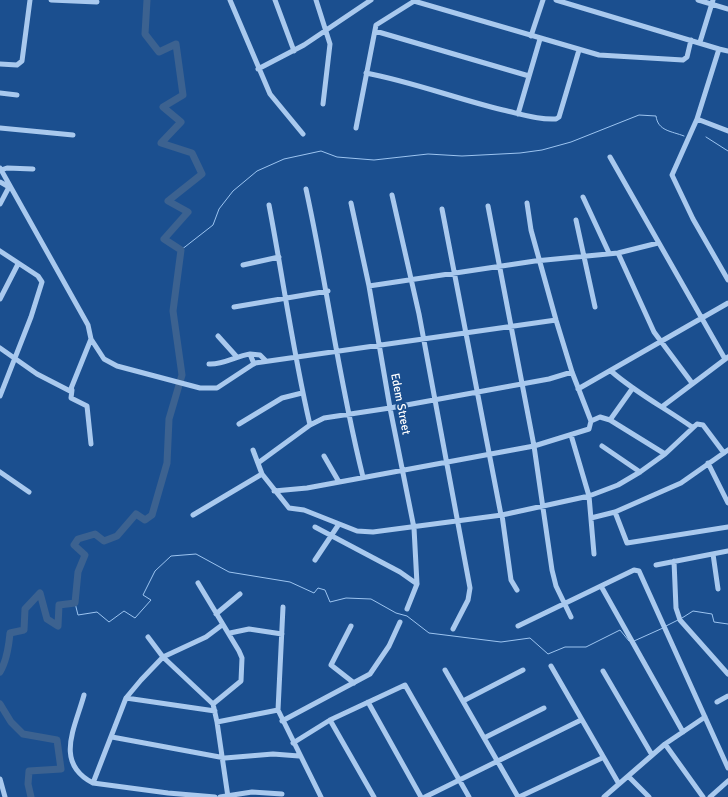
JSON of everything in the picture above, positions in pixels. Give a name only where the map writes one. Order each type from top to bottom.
[{"type":"street","points":[[0,64],[17,66],[22,61],[30,0]]},
{"type":"street","points":[[51,0],[97,2]]},
{"type":"street","points":[[230,0],[258,69],[279,107],[303,134]]},
{"type":"street","points":[[275,0],[294,51]]},
{"type":"street","points":[[316,0],[326,30],[329,52],[323,104]]},
{"type":"street","points":[[358,0],[360,6]]},
{"type":"street","points":[[258,69],[294,51],[371,0]]},
{"type":"street","points":[[356,128],[374,31],[378,22],[415,0],[540,39],[599,55],[683,60],[687,57],[691,40]]},
{"type":"street","points":[[531,36],[543,0]]},
{"type":"street","points":[[556,0],[728,51]]},
{"type":"street","points":[[698,0],[712,2],[728,9]]},
{"type":"street","points":[[700,42],[712,2]]},
{"type":"street","points":[[374,31],[529,76]]},
{"type":"street","points":[[518,114],[540,39]]},
{"type":"street","points":[[719,49],[697,119],[672,176],[693,219],[728,280]]},
{"type":"street","points":[[366,73],[518,114],[539,118],[558,118],[579,50]]},
{"type":"street","points":[[0,93],[17,95]]},
{"type":"street","points":[[697,119],[728,131]]},
{"type":"street","points":[[0,128],[73,135]]},
{"type":"street","points":[[610,157],[700,318],[726,358],[664,406]]},
{"type":"street","points":[[33,169],[1,169],[9,187],[88,325],[91,339],[104,359],[117,366],[193,386],[217,388],[254,364],[266,361],[556,320]]},
{"type":"street","points":[[0,182],[9,187]]},
{"type":"street","points":[[0,204],[9,187]]},
{"type":"street","points":[[306,189],[328,292],[335,350],[347,415],[363,477]]},
{"type":"street","points":[[392,195],[424,338],[446,462],[459,521],[470,594],[453,629]]},
{"type":"street","points":[[583,197],[609,253]]},
{"type":"street","name":"Edem Street","points":[[351,203],[369,286],[378,344],[414,528],[417,584],[407,609]]},
{"type":"street","points":[[274,491],[339,482],[534,446],[589,429],[591,422],[578,390],[556,320],[530,224],[527,203]]},
{"type":"street","points":[[269,205],[287,299],[294,357],[310,425]]},
{"type":"street","points":[[488,206],[534,446],[552,570],[572,617]]},
{"type":"street","points":[[442,209],[501,515],[510,580],[517,590]]},
{"type":"street","points":[[576,220],[595,307]]},
{"type":"street","points":[[369,286],[584,254],[618,253],[658,244]]},
{"type":"street","points":[[0,251],[38,276],[42,282],[0,396]]},
{"type":"street","points":[[618,253],[633,289],[661,341],[692,383]]},
{"type":"street","points":[[243,265],[279,257]]},
{"type":"street","points":[[0,299],[18,264]]},
{"type":"street","points":[[234,308],[328,292]]},
{"type":"street","points":[[578,390],[728,303]]},
{"type":"street","points":[[218,336],[236,356]]},
{"type":"street","points":[[91,339],[72,390],[71,398],[87,406],[91,428],[91,444]]},
{"type":"street","points":[[0,348],[45,378],[72,390]]},
{"type":"street","points":[[250,354],[254,364]]},
{"type":"street","points":[[209,364],[216,364],[236,356],[250,354],[260,355],[266,361]]},
{"type":"street","points":[[612,371],[632,389],[664,406],[692,426]]},
{"type":"street","points":[[258,463],[310,425],[324,418],[522,384],[572,372]]},
{"type":"street","points":[[610,420],[632,389]]},
{"type":"street","points":[[239,424],[282,398],[302,393]]},
{"type":"street","points":[[591,422],[600,417],[610,420],[665,454]]},
{"type":"street","points":[[253,450],[262,474],[289,508],[304,510],[357,531],[373,532],[501,515],[589,496],[618,485],[640,472],[665,454],[692,426],[697,424],[703,425],[726,452],[681,483],[615,512],[591,518]]},
{"type":"street","points":[[571,436],[589,496],[594,554]]},
{"type":"street","points":[[602,446],[640,472]]},
{"type":"street","points":[[324,456],[339,482]]},
{"type":"street","points":[[708,463],[728,503]]},
{"type":"street","points":[[0,472],[29,492]]},
{"type":"street","points":[[193,515],[262,474]]},
{"type":"street","points":[[615,512],[626,543],[728,527]]},
{"type":"street","points":[[315,560],[339,524]]},
{"type":"street","points":[[315,527],[333,535],[352,549],[396,570],[417,584]]},
{"type":"street","points":[[656,565],[728,552]]},
{"type":"street","points":[[713,554],[718,589]]},
{"type":"street","points":[[674,561],[676,608],[680,620],[728,674]]},
{"type":"street","points":[[518,626],[634,570],[639,571],[728,768]]},
{"type":"street","points":[[198,583],[222,625],[230,633],[242,658],[240,681],[213,704]]},
{"type":"street","points":[[601,586],[683,732]]},
{"type":"street","points":[[216,614],[240,594]]},
{"type":"street","points":[[283,607],[278,710],[299,756],[321,797]]},
{"type":"street","points":[[282,721],[370,674],[388,646],[400,622]]},
{"type":"street","points":[[93,783],[126,698],[163,657],[206,637],[222,625]]},
{"type":"street","points":[[351,626],[331,665],[354,683]]},
{"type":"street","points":[[230,633],[249,629],[282,634]]},
{"type":"street","points":[[148,637],[163,657],[213,704],[228,797]]},
{"type":"street","points":[[551,666],[602,758],[619,784]]},
{"type":"street","points":[[445,670],[518,797],[602,758]]},
{"type":"street","points":[[463,701],[523,670]]},
{"type":"street","points":[[603,671],[652,755]]},
{"type":"street","points":[[293,743],[330,720],[400,686],[406,686],[469,797]]},
{"type":"street","points":[[84,695],[70,755],[73,768],[83,778],[93,783],[168,794],[215,797]]},
{"type":"street","points":[[717,702],[728,696]]},
{"type":"street","points":[[126,698],[214,712]]},
{"type":"street","points":[[368,702],[421,797]]},
{"type":"street","points":[[484,738],[544,708]]},
{"type":"street","points":[[216,722],[278,710]]},
{"type":"street","points":[[604,797],[665,744],[705,717]]},
{"type":"street","points":[[330,720],[374,797]]},
{"type":"street","points":[[425,797],[581,720]]},
{"type":"street","points":[[112,737],[220,756],[273,754],[299,756]]},
{"type":"street","points":[[665,744],[703,797]]},
{"type":"street","points":[[628,776],[649,797]]},
{"type":"street","points":[[0,779],[5,797]]},
{"type":"street","points":[[710,797],[728,781]]},
{"type":"street","points":[[220,797],[252,792],[282,794]]},
{"type":"waterway","points":[[0,672],[6,658],[10,633],[24,630],[25,609],[40,593],[47,619],[58,626],[59,605],[75,603],[78,572],[85,555],[74,545],[78,539],[95,534],[104,541],[117,536],[136,514],[145,520],[152,515],[167,463],[169,419],[182,375],[173,311],[181,250],[164,239],[188,212],[168,201],[202,174],[192,153],[161,143],[181,122],[163,107],[183,95],[176,44],[159,52],[145,34],[147,0]]},
{"type":"waterway","points":[[181,250],[213,225],[219,209],[233,191],[257,171],[284,159],[321,151],[337,157],[374,160],[428,154],[462,156],[520,153],[542,150],[571,142],[639,115],[656,116],[662,128],[684,136]]},
{"type":"waterway","points":[[706,137],[728,151]]},
{"type":"waterway","points":[[75,603],[78,615],[97,612],[109,622],[124,611],[135,618],[151,600],[143,595],[155,571],[171,556],[196,554],[229,572],[290,582],[314,593],[318,588],[325,590],[330,602],[346,598],[371,599],[396,613],[407,616],[429,633],[501,642],[530,638],[548,654],[565,647],[586,647],[620,630],[629,641]]},
{"type":"waterway","points":[[682,618],[693,611],[712,614],[714,622],[728,624]]},
{"type":"waterway","points":[[666,626],[678,620]]},
{"type":"waterway","points":[[634,641],[663,628]]},
{"type":"waterway","points":[[0,704],[11,722],[23,734],[57,740],[61,769],[29,771],[28,784],[31,797]]}]
